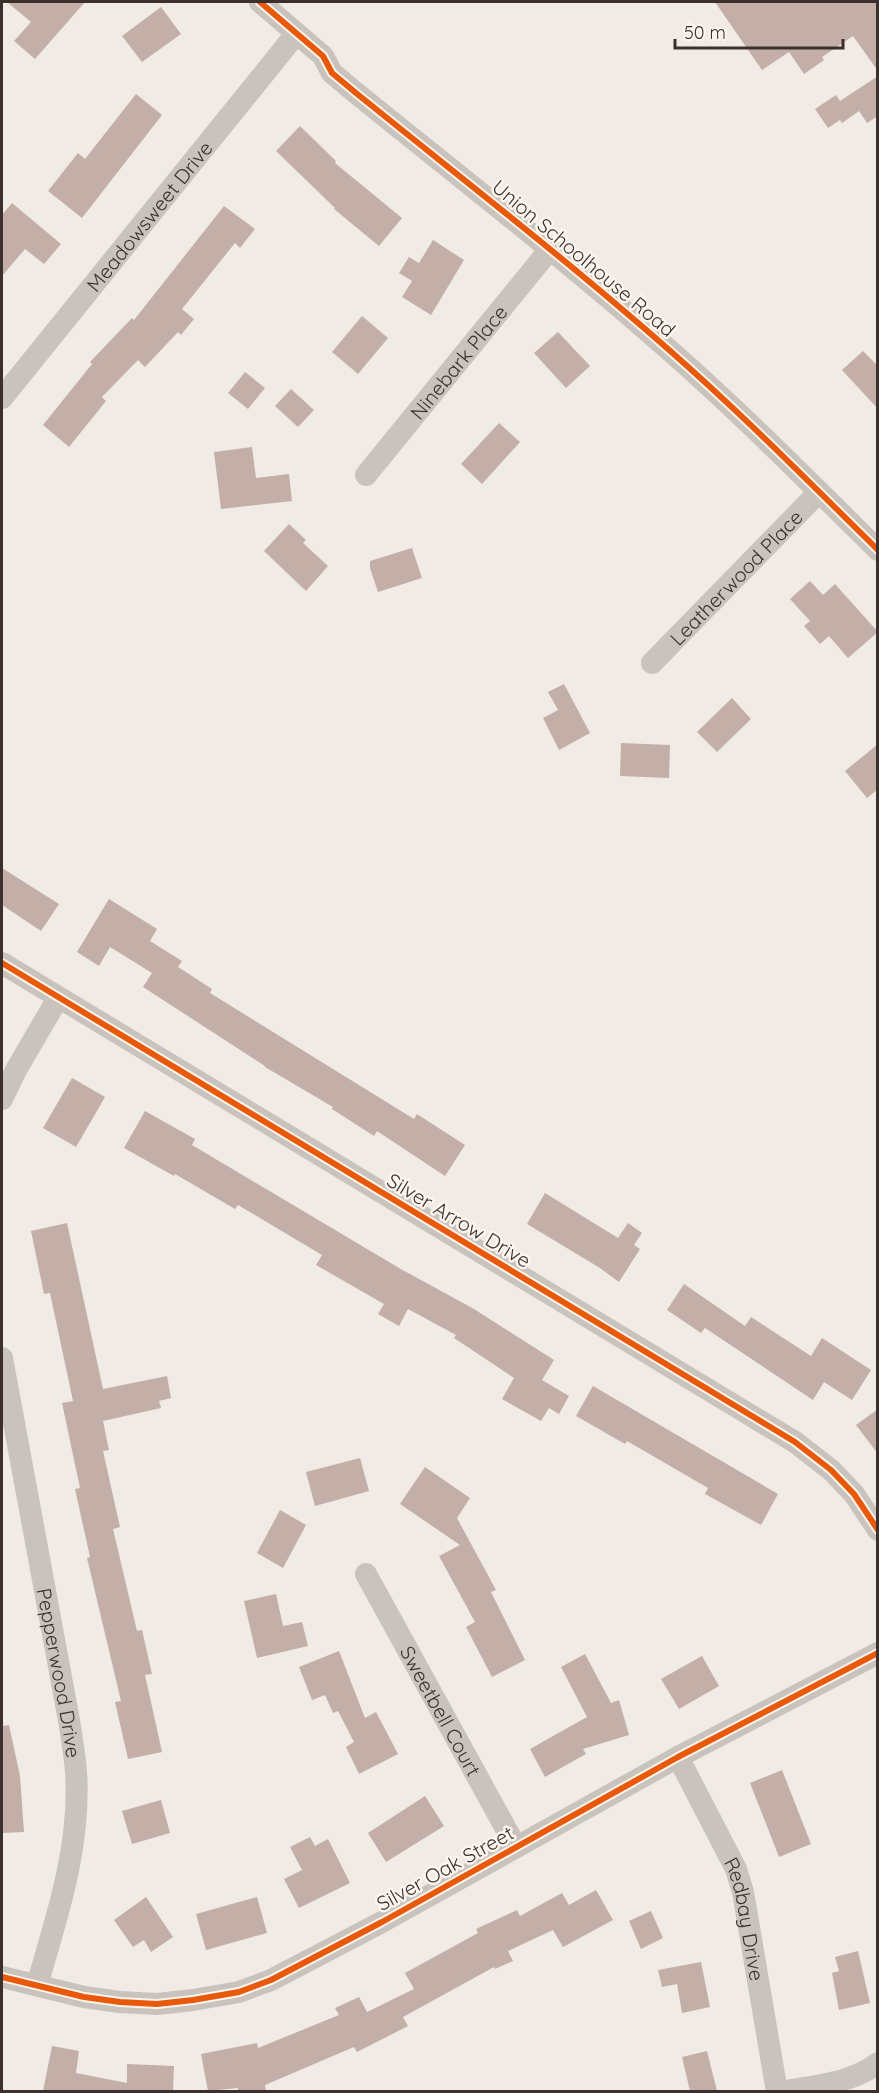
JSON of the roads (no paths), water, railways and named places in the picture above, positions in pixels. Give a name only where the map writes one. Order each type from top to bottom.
[{"type":"street","name":"Union Schoolhouse Road","points":[[260,2],[323,56],[332,73],[348,87],[550,249],[667,348],[734,408],[878,550]]},
{"type":"street","name":"Meadowsweet Drive","points":[[2,398],[296,34]]},
{"type":"street","name":"Ninebark Place","points":[[366,475],[550,249]]},
{"type":"street","name":"Leatherwood Place","points":[[652,663],[819,492]]},
{"type":"street","name":"Silver Arrow Drive","points":[[2,963],[795,1442],[831,1470],[854,1494],[878,1530]]},
{"type":"street","points":[[2,1099],[16,1070],[58,998]]},
{"type":"street","name":"Pepperwood Drive","points":[[2,1358],[76,1772],[72,1851],[37,1985]]},
{"type":"street","name":"Sweetbell Court","points":[[366,1574],[516,1847]]},
{"type":"street","name":"Silver Oak Street","points":[[2,1977],[120,2002],[157,2004],[239,1992],[301,1966],[678,1757],[878,1653]]},
{"type":"street","name":"Redbay Drive","points":[[678,1757],[736,1869],[743,1892],[779,2091]]},
{"type":"street","points":[[779,2091],[846,2080],[869,2070],[878,2063]]}]
